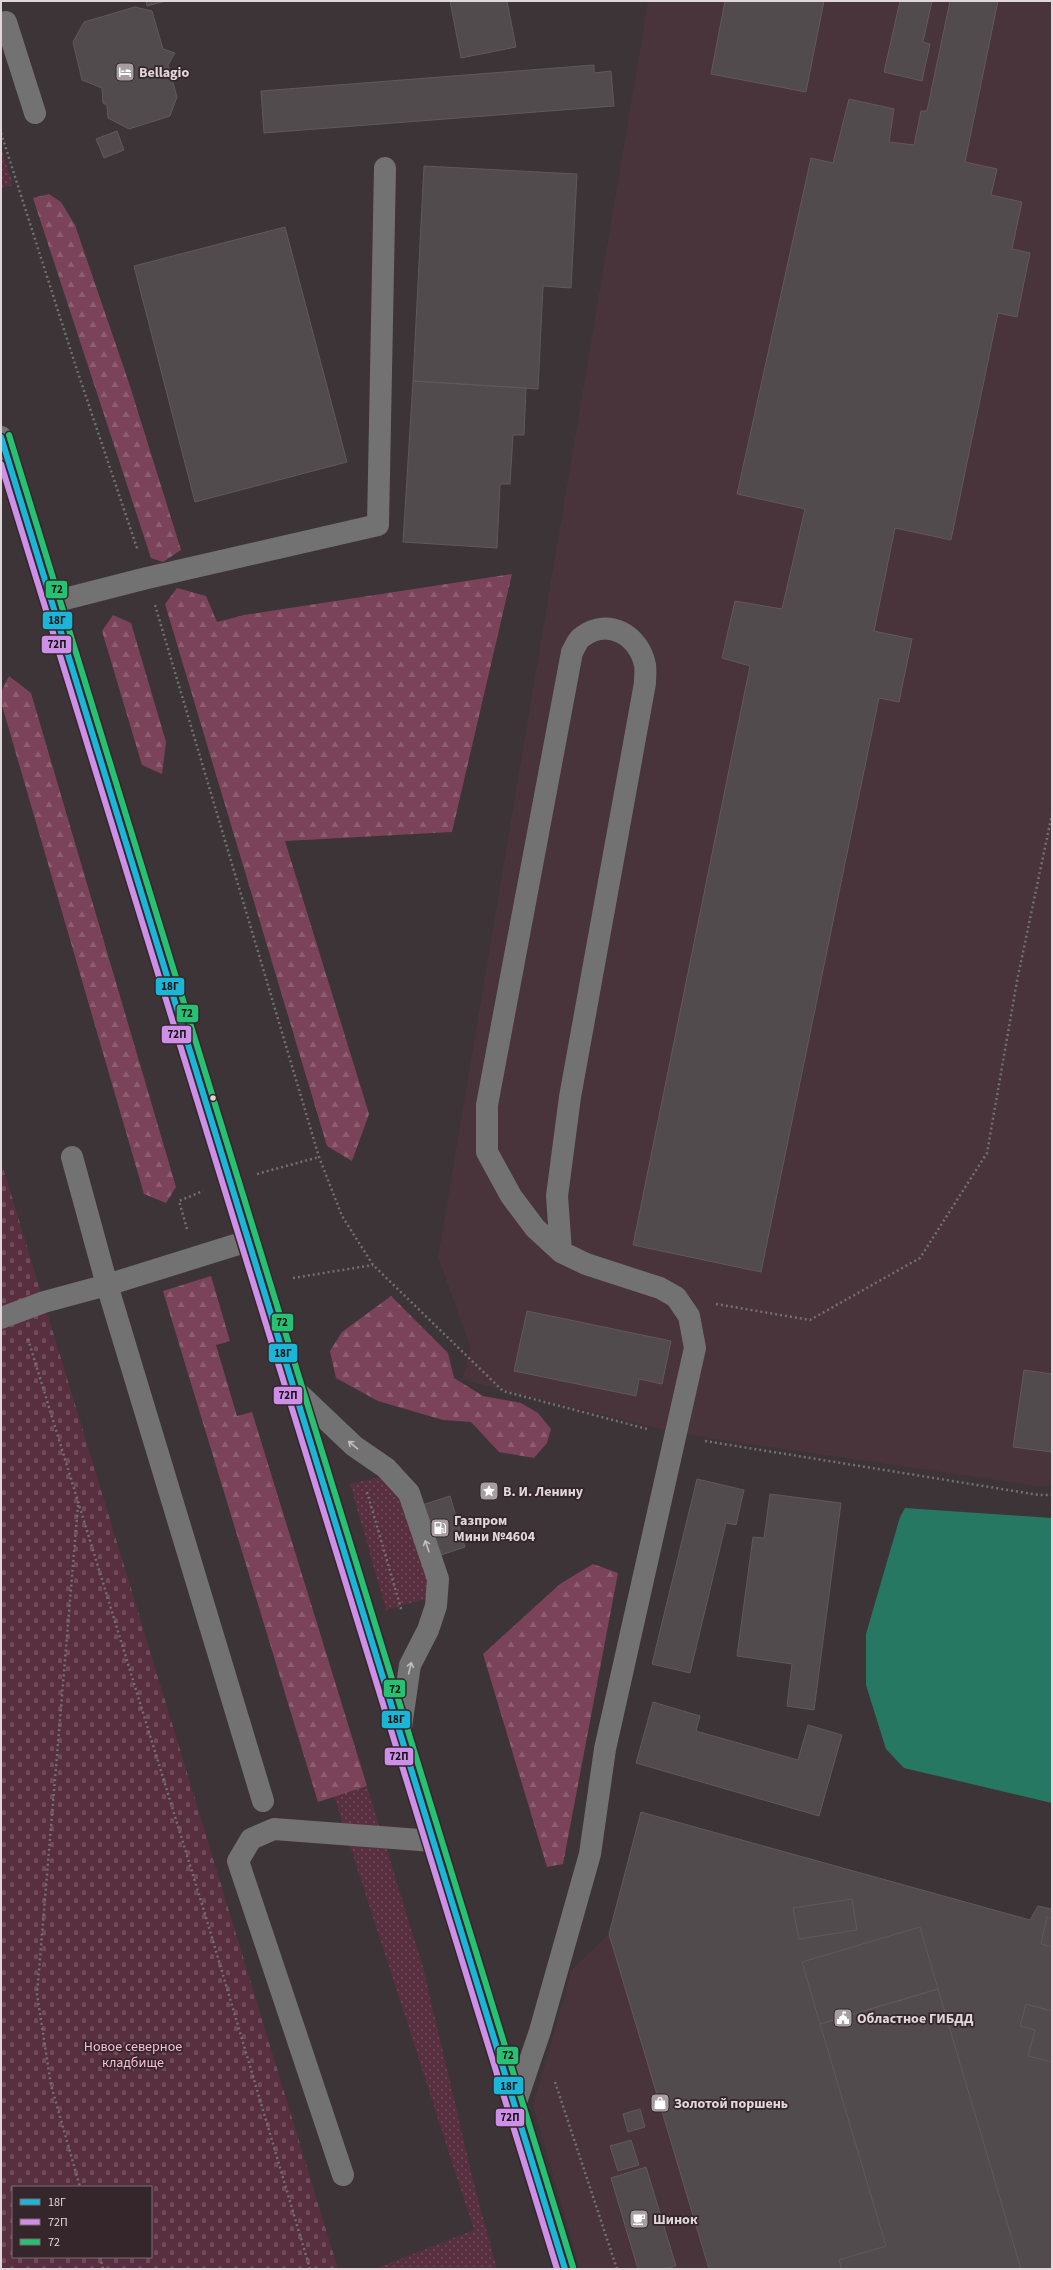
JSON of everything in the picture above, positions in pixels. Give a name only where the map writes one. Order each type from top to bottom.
[{"type":"main road","points":[[1,437],[248,1241],[263,1283],[294,1389],[565,2269]]},
{"type":"lane","points":[[1,24],[6,22],[35,113]]},
{"type":"lane","points":[[52,602],[147,578],[378,525],[385,168]]},
{"type":"lane","points":[[515,2105],[540,2031],[590,1854],[605,1749],[695,1348],[689,1316],[676,1297],[660,1288],[586,1264],[561,1252],[535,1228],[511,1196],[487,1152],[487,1105],[572,652],[580,638],[595,629],[611,628],[628,634],[639,648],[645,665],[645,683],[570,1097],[557,1196],[561,1252]]},
{"type":"lane","points":[[72,1157],[107,1285],[263,1801]]},
{"type":"lane","points":[[10,1315],[44,1302],[107,1285],[248,1241]]},
{"type":"lane","points":[[294,1389],[354,1446],[386,1468],[409,1493],[438,1579],[436,1606],[428,1630],[410,1665],[400,1734]]},
{"type":"lane","points":[[343,2175],[238,1861],[251,1839],[274,1829],[433,1842]]},
{"type":"path","points":[[1,133],[76,368],[147,578]]},
{"type":"path","points":[[676,1297],[810,1320],[920,1258],[987,1153],[1017,982],[1052,814]]},
{"type":"path","points":[[263,1283],[373,1265]]},
{"type":"path","points":[[10,1315],[78,1502],[205,1914],[310,2269]]},
{"type":"path","points":[[366,1488],[402,1613]]},
{"type":"path","points":[[78,1502],[37,1994],[51,2085],[80,2186]]},
{"type":"path","points":[[553,2074],[617,2269]]},
{"type":"path","points":[[100,2258],[103,2269]]},
{"type":"shaded area","points":[[648,1],[1052,1],[1052,1486],[1036,1486],[681,1434],[462,1380],[471,1349],[438,1257]]},
{"type":"shaded area","points":[[905,1508],[1052,1518],[1052,1803],[904,1768],[886,1749],[866,1685],[866,1634],[900,1517]]},
{"type":"shaded area","points":[[609,1934],[709,2269],[580,2269],[533,2106],[572,1969]]},
{"type":"green space","points":[[1,148],[13,185],[1,188]]},
{"type":"green space","points":[[49,194],[61,202],[75,225],[129,383],[181,550],[163,562],[151,558],[33,198]]},
{"type":"green space","points":[[512,574],[452,832],[285,841],[369,1114],[352,1161],[327,1146],[165,604],[177,588],[206,596],[217,622],[244,615]]},
{"type":"green space","points":[[113,615],[131,623],[166,742],[162,774],[142,765],[102,631]]},
{"type":"green space","points":[[9,676],[31,693],[176,1187],[166,1203],[144,1194],[1,702],[1,692]]},
{"type":"green space","name":"Новое северное кладбище","points":[[1,1161],[338,2269],[1,2269]]},
{"type":"green space","points":[[211,1276],[230,1341],[216,1345],[237,1416],[252,1412],[367,1786],[318,1802],[163,1291]]},
{"type":"green space","points":[[391,1296],[448,1353],[454,1378],[483,1396],[521,1403],[538,1413],[551,1429],[547,1443],[534,1458],[499,1452],[471,1422],[443,1420],[378,1401],[336,1378],[330,1351],[342,1332]]},
{"type":"green space","points":[[388,1475],[405,1493],[429,1572],[429,1598],[386,1610],[350,1484]]},
{"type":"green space","points":[[593,1564],[618,1573],[563,1864],[547,1867],[483,1654],[560,1584]]},
{"type":"green space","points":[[367,1786],[423,1967],[475,2188],[497,2269],[375,2269],[474,2230],[334,1796]]},
{"type":"building","points":[[146,1],[166,1],[147,6]]},
{"type":"building","points":[[450,1],[507,1],[516,47],[461,58]]},
{"type":"building","points":[[725,1],[824,1],[806,92],[711,74]]},
{"type":"building","points":[[900,1],[932,1],[923,42],[930,44],[922,81],[884,72]]},
{"type":"building","points":[[950,1],[998,1],[965,162],[997,169],[991,195],[1022,202],[1012,249],[1030,253],[1017,317],[998,313],[951,540],[895,528],[874,631],[912,639],[899,702],[879,698],[761,1272],[633,1245],[750,666],[722,658],[735,601],[782,609],[805,509],[737,494],[811,158],[833,163],[849,99],[894,109],[889,142],[914,145],[921,111],[927,111]]},
{"type":"building","name":"Bellagio","points":[[135,7],[152,11],[163,49],[175,53],[168,65],[177,97],[170,116],[129,129],[108,118],[107,105],[103,103],[102,88],[82,80],[73,42],[84,22]]},
{"type":"building","points":[[594,65],[594,73],[611,71],[614,106],[264,133],[261,91]]},
{"type":"building","points":[[117,131],[124,150],[104,158],[96,139]]},
{"type":"building","points":[[424,166],[577,174],[571,288],[543,286],[538,389],[413,381]]},
{"type":"building","points":[[285,227],[347,462],[195,502],[134,266]]},
{"type":"building","points":[[413,381],[526,388],[524,435],[513,435],[510,484],[500,484],[497,548],[403,542]]},
{"type":"building","points":[[527,1311],[671,1341],[662,1384],[639,1379],[636,1396],[514,1371]]},
{"type":"building","points":[[1024,1370],[1052,1374],[1052,1452],[1013,1447]]},
{"type":"building","points":[[697,1479],[744,1490],[736,1525],[726,1523],[690,1673],[652,1664]]},
{"type":"building","points":[[770,1494],[841,1503],[814,1710],[787,1706],[792,1664],[737,1656],[753,1537],[764,1538]]},
{"type":"building","points":[[450,1496],[465,1547],[438,1556],[422,1505]]},
{"type":"building","points":[[653,1702],[700,1716],[696,1731],[798,1760],[808,1725],[842,1735],[819,1816],[636,1763]]},
{"type":"building","name":"Областное ГИБДД","points":[[641,1812],[1030,1920],[1038,1906],[1052,1909],[1052,2269],[709,2269],[609,1934]]},
{"type":"building","points":[[852,1899],[857,1930],[799,1939],[793,1908]]},
{"type":"building","points":[[1047,1917],[1052,1919],[1052,1947],[1041,1944]]},
{"type":"building","points":[[920,1927],[938,1989],[820,2024],[802,1962]]},
{"type":"building","points":[[938,1989],[1021,2269],[842,2269],[839,2260],[886,2246],[820,2024]]},
{"type":"building","points":[[1026,2004],[1052,2011],[1052,2062],[1028,2056],[1035,2030],[1020,2026]]},
{"type":"building","points":[[640,2109],[645,2127],[628,2132],[623,2114]]},
{"type":"building","points":[[631,2140],[639,2165],[618,2171],[610,2146]]},
{"type":"building","points":[[646,2167],[676,2266],[665,2269],[638,2269],[611,2178]]},
{"type":"transit line","name":"72","points":[[9,435],[573,2267]]},
{"type":"transit line","name":"18Г","points":[[1,437],[565,2269]]},
{"type":"transit line","name":"72П","points":[[1,464],[557,2269]]},
{"type":"place","name":"Bellagio","points":[[125,72]]},
{"type":"place","name":"В. И. Ленину","points":[[489,1491]]},
{"type":"place","name":"Газпром Мини №4604","points":[[440,1528]]},
{"type":"place","name":"Областное ГИБДД","points":[[843,2018]]},
{"type":"place","name":"Золотой поршень","points":[[660,2103]]},
{"type":"place","name":"Шинок","points":[[639,2219]]}]
